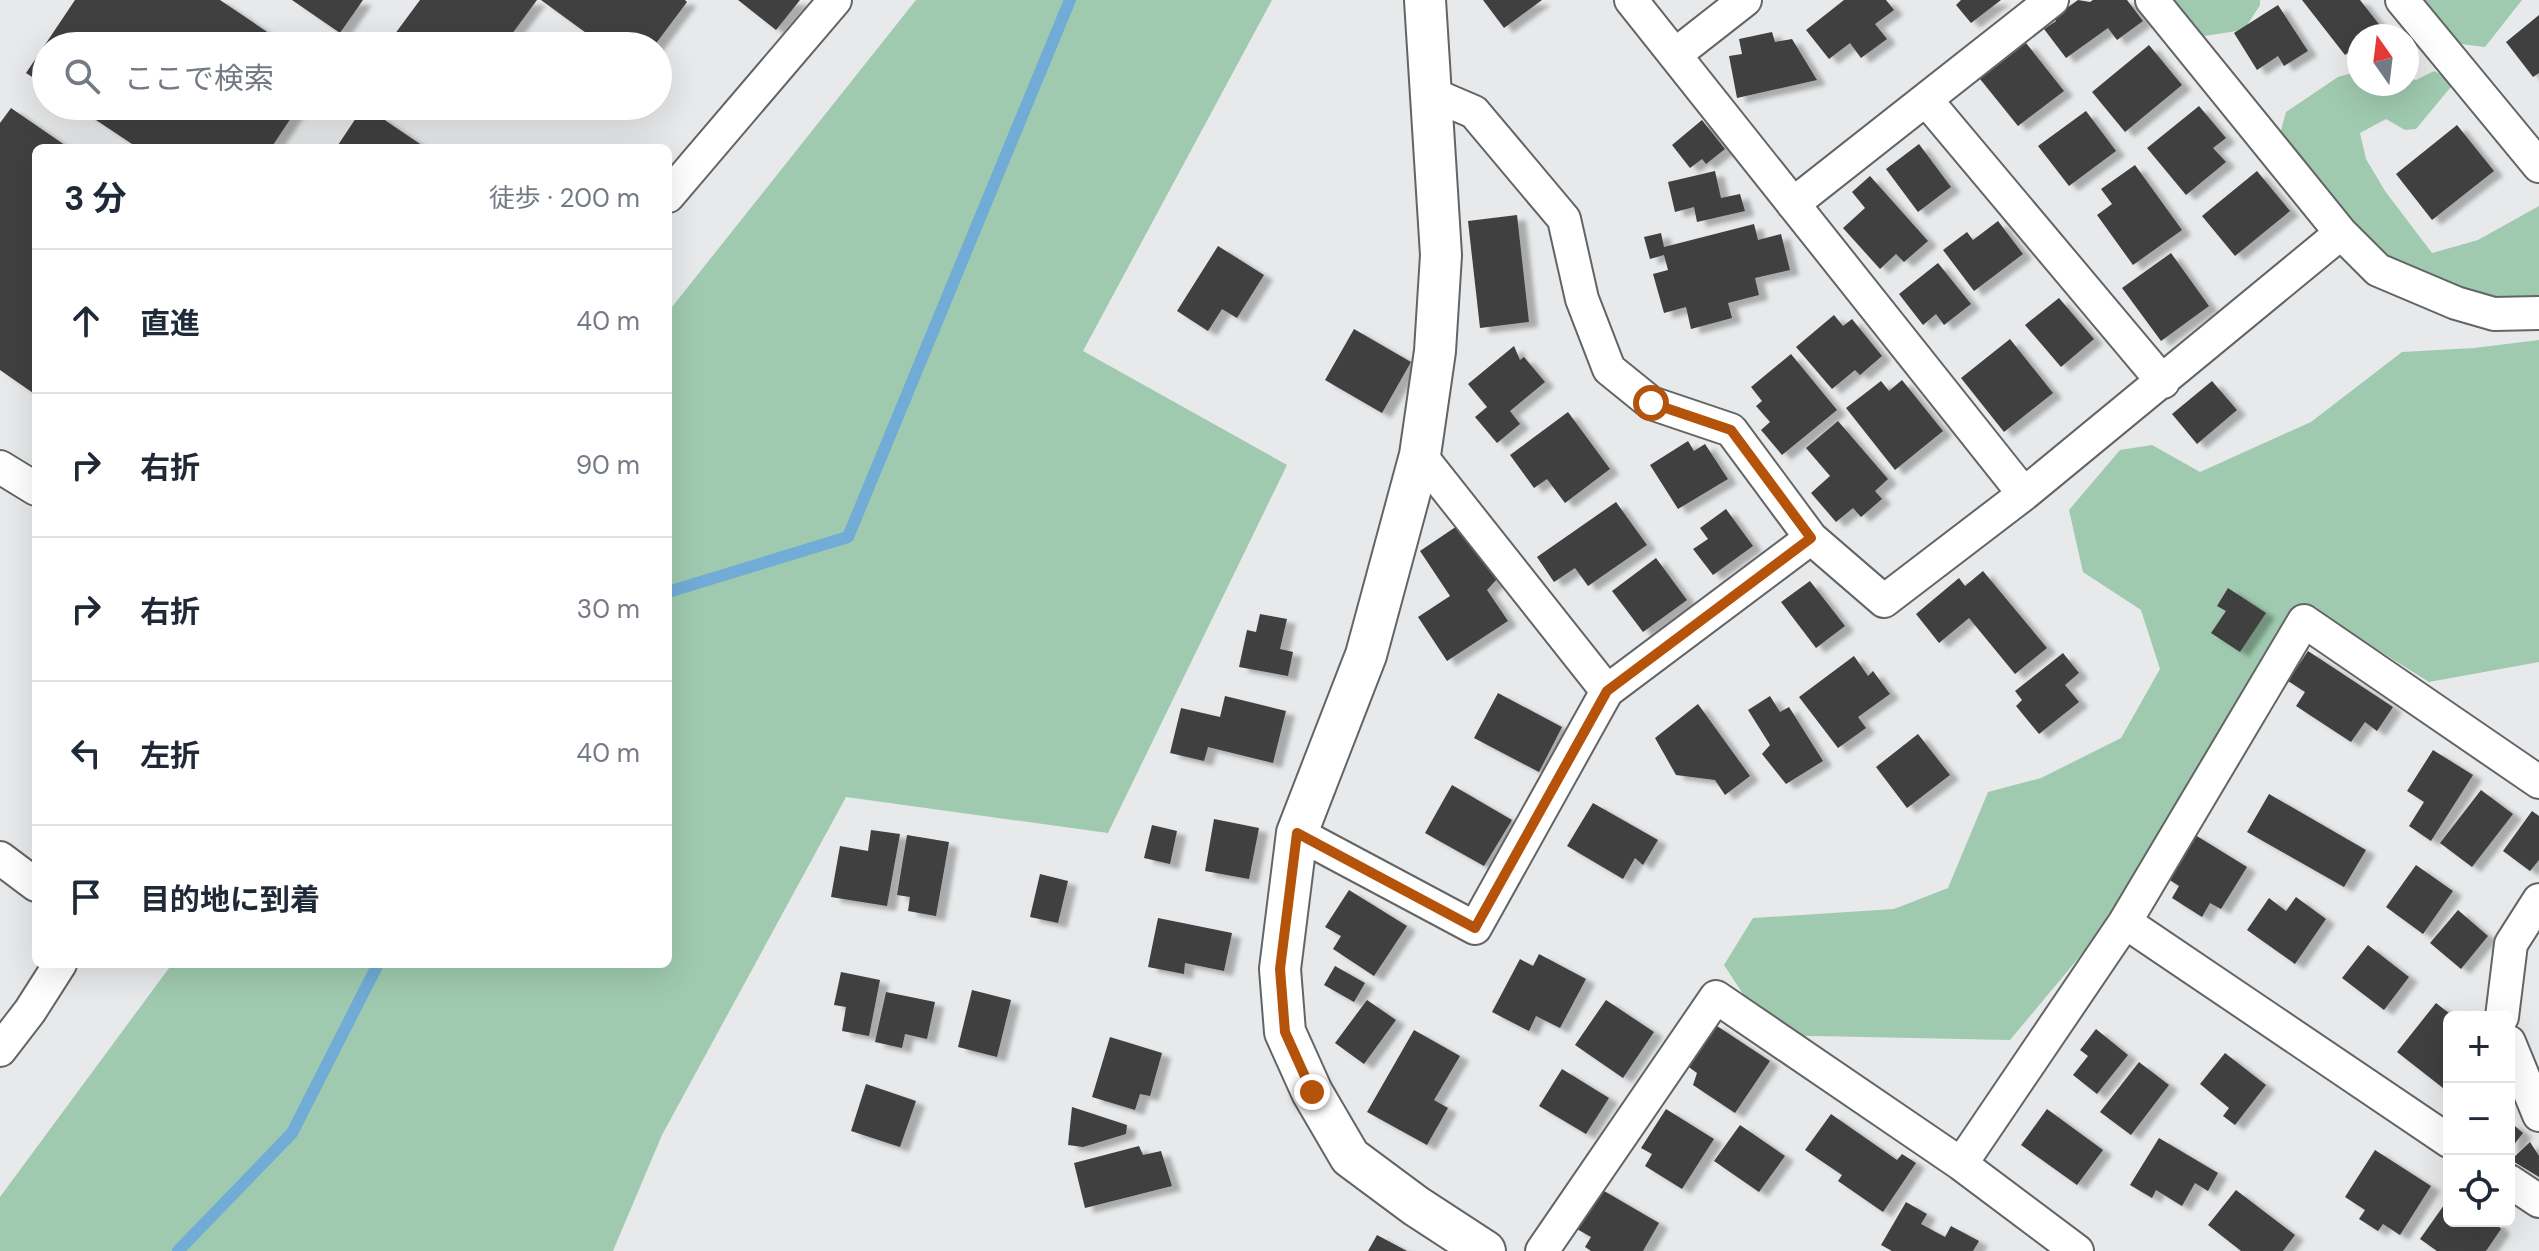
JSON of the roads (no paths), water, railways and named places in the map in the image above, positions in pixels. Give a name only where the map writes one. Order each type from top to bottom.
[{"type":"street","points":[[672,191],[835,0]]},
{"type":"street","points":[[1425,0],[1441,255],[1435,351],[1420,455],[1366,655],[1297,833],[1280,969],[1285,1032],[1312,1092],[1350,1157],[1416,1206],[1485,1251]]},
{"type":"street","points":[[1631,0],[2024,494]]},
{"type":"street","points":[[1676,54],[1745,0]]},
{"type":"street","points":[[1793,204],[2052,0]]},
{"type":"street","points":[[2152,0],[2341,233],[2378,270],[2456,303],[2494,314],[2539,313]]},
{"type":"street","points":[[2402,0],[2539,166]]},
{"type":"street","points":[[1432,94],[1474,112],[1564,219],[1582,299],[1609,369],[1651,403],[1731,430],[1811,538],[1884,601],[2024,494],[2341,233]]},
{"type":"street","points":[[1927,101],[2163,382]]},
{"type":"street","points":[[1420,455],[1607,691]]},
{"type":"street","points":[[0,467],[32,487]]},
{"type":"street","points":[[1297,833],[1475,928],[1607,691],[1811,538]]},
{"type":"street","points":[[1961,1164],[2125,922],[2304,621],[2539,782]]},
{"type":"street","points":[[0,858],[32,882]]},
{"type":"street","points":[[2503,1011],[2511,944],[2539,900]]},
{"type":"street","points":[[2125,922],[2443,1137]]},
{"type":"street","points":[[0,1050],[57,968]]},
{"type":"street","points":[[1542,1251],[1716,997],[1961,1164],[2077,1251]]},
{"type":"street","points":[[2515,1057],[2539,1115]]},
{"type":"street","points":[[2515,1185],[2539,1201]]},
{"type":"waterway","points":[[672,591],[848,537],[1070,0]]},
{"type":"waterway","points":[[178,1251],[292,1133],[376,968]]}]
